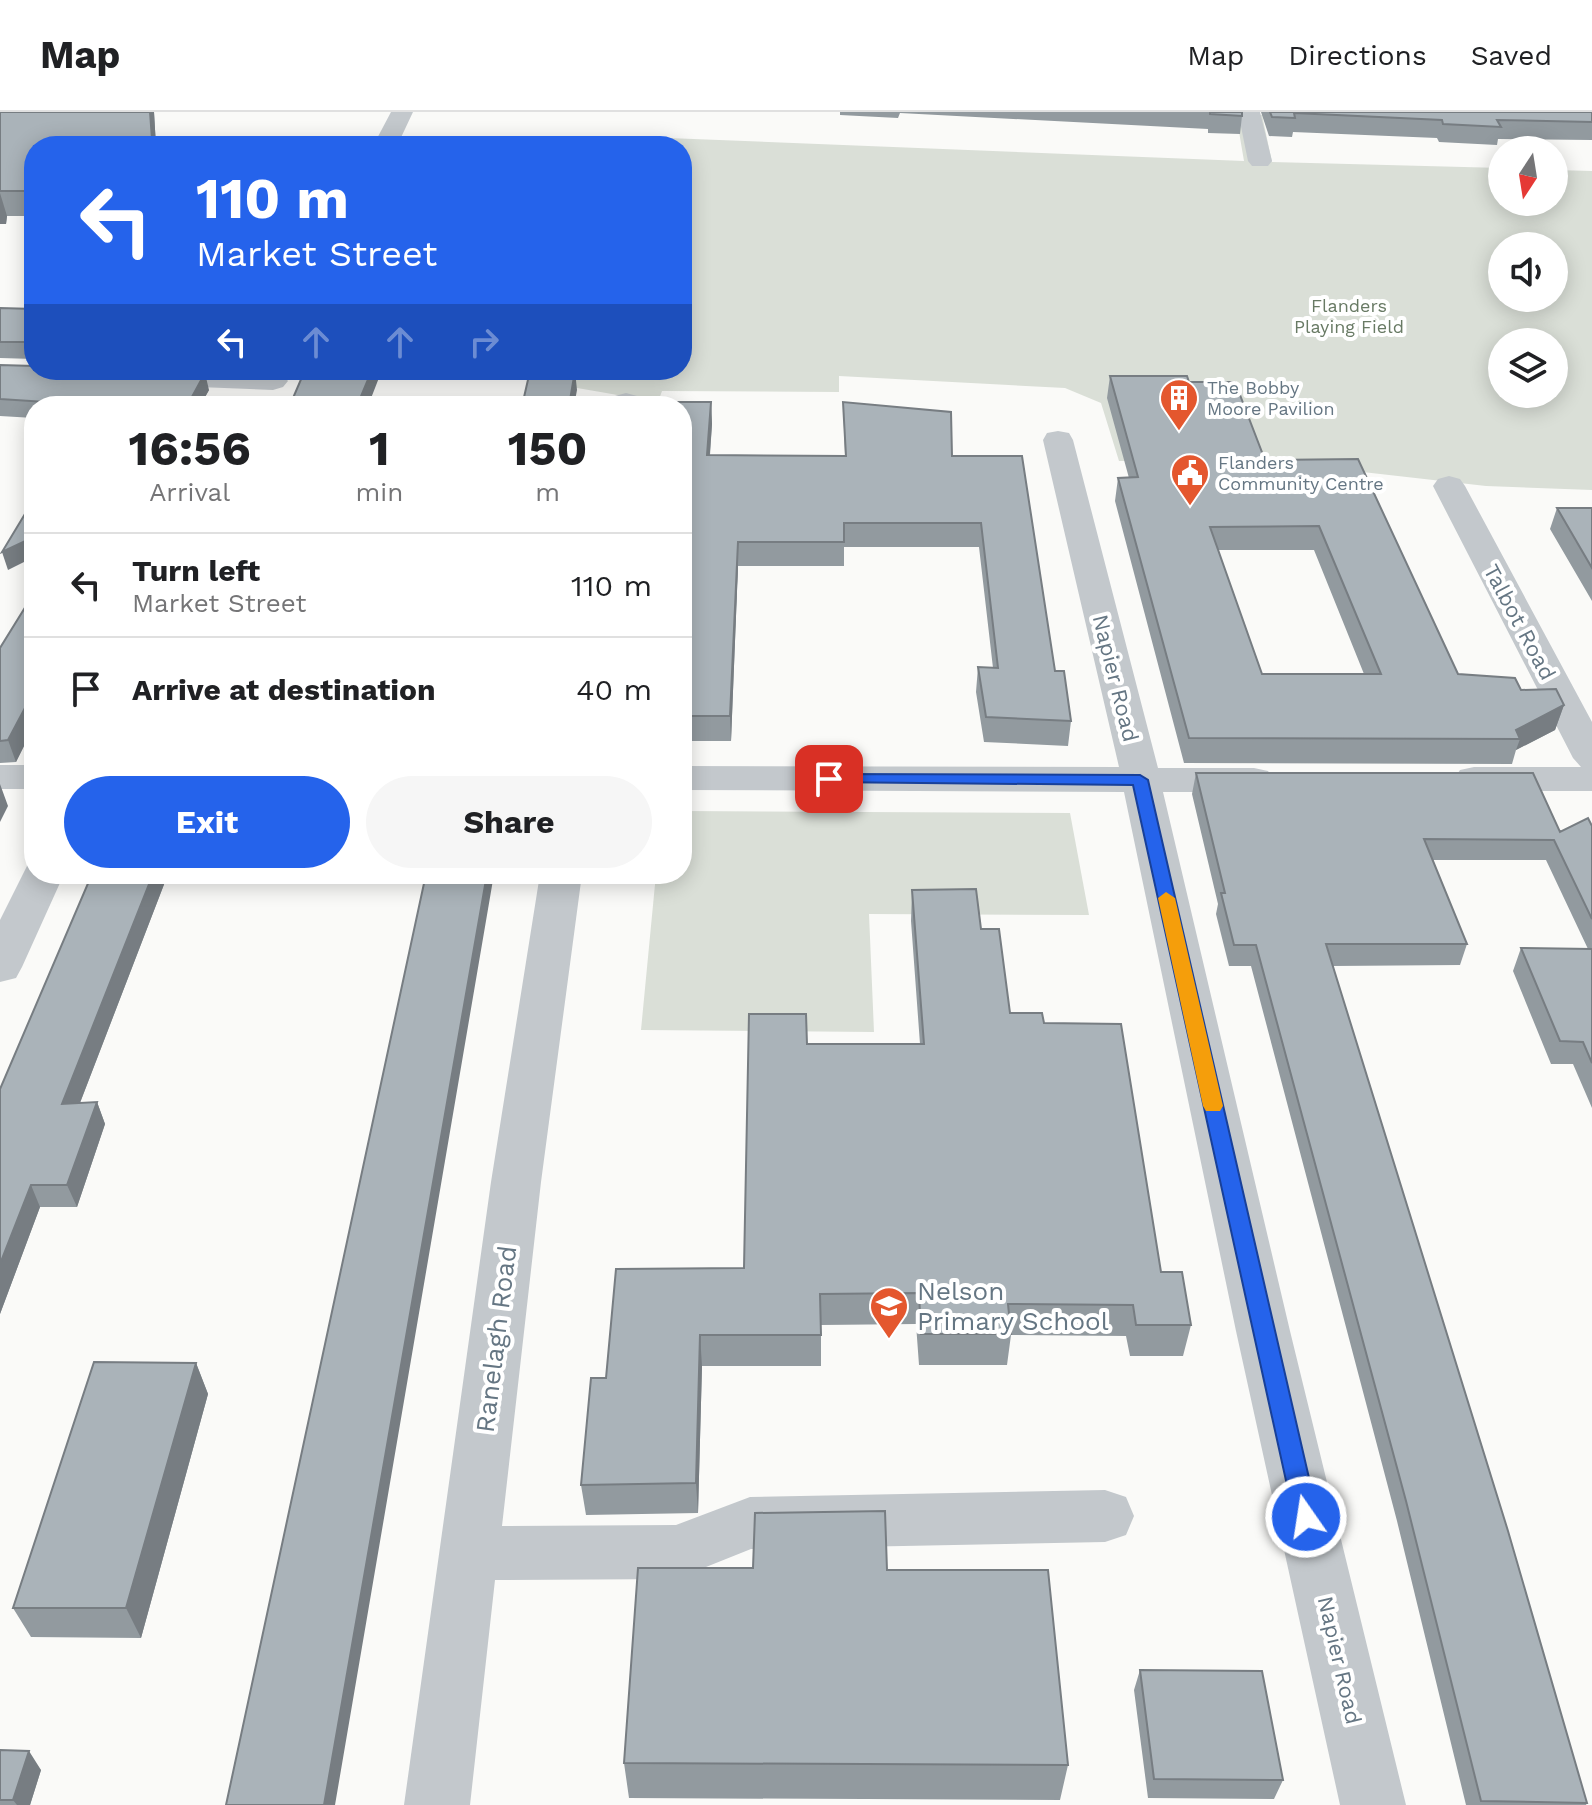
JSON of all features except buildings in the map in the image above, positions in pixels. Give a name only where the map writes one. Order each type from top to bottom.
[{"type":"street","points":[[390,136],[402,112]]},
{"type":"street","points":[[1249,112],[1260,161]]},
{"type":"street","points":[[194,380],[271,386]]},
{"type":"street","name":"Napier Road","points":[[1058,440],[1140,780],[1373,1805]]},
{"type":"street","name":"Talbot Road","points":[[1449,486],[1592,758]]},
{"type":"street","points":[[0,777],[24,777]]},
{"type":"street","points":[[692,778],[1294,780]]},
{"type":"street","points":[[1433,779],[1592,779]]},
{"type":"street","points":[[0,967],[38,884]]},
{"type":"street","name":"Ranelagh Road","points":[[437,1805],[516,1182],[560,884]]},
{"type":"street","points":[[469,1553],[676,1552],[750,1523],[1105,1516]]},
{"type":"green space","name":"Flanders Playing Field","points":[[1236,114],[1262,115],[1272,162],[1488,168],[1488,216],[1568,216],[1568,170],[1592,171],[1592,490],[1486,486],[1266,461],[1119,461],[1101,403],[1065,388],[839,376],[839,392],[662,391],[660,396],[623,396],[531,380],[692,380],[692,139],[1244,161]]},
{"type":"green space","points":[[692,811],[1070,813],[1089,915],[869,914],[874,1032],[641,1030],[655,884],[692,884]]},
{"type":"slow traffic","points":[[1166,898],[1213,1106]]},
{"type":"place","name":"The Bobby Moore Pavilion","points":[[1179,432]]},
{"type":"place","name":"Flanders Community Centre","points":[[1190,507]]},
{"type":"place","name":"Nelson Primary School","points":[[889,1340]]},
{"type":"route","points":[[829,779],[1140,780],[1306,1517]]}]
